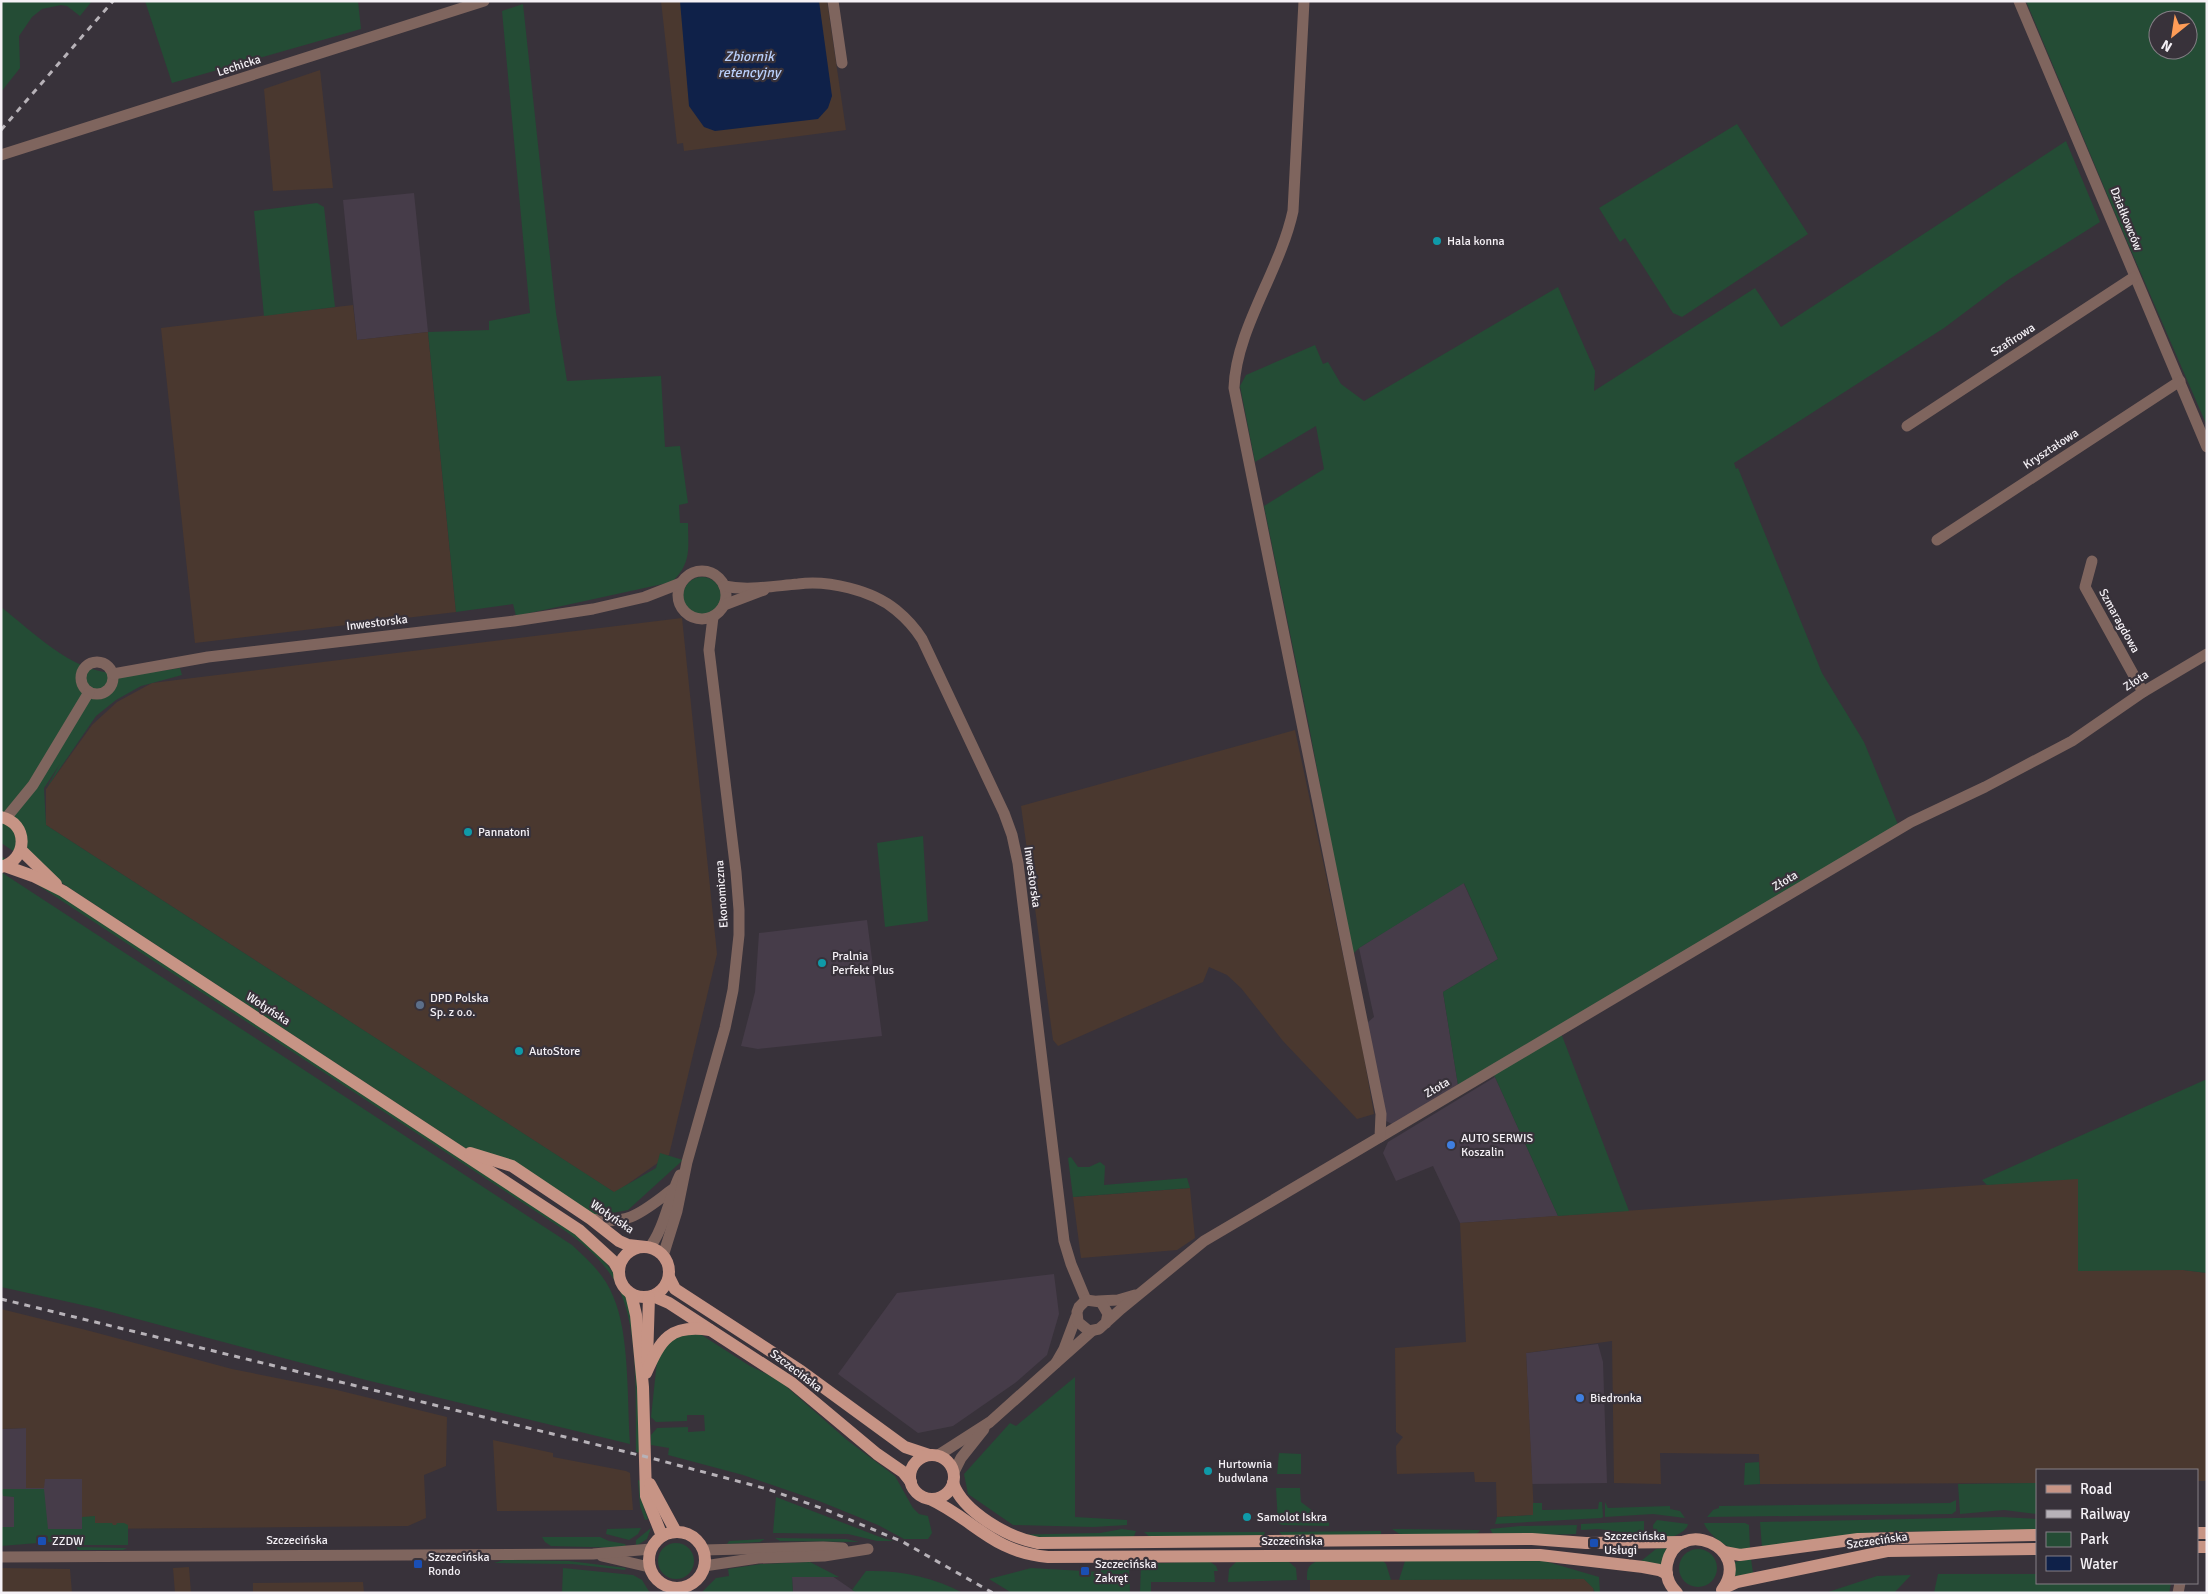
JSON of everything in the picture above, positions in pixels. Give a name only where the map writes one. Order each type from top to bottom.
[{"type":"main road","points":[[3,867],[15,860],[21,850],[22,837],[8,820]]},
{"type":"main road","name":"Wołyńska","points":[[21,850],[63,891]]},
{"type":"main road","name":"Wołyńska","points":[[3,867],[32,876],[63,891],[458,1150],[579,1230],[614,1262],[619,1271]]},
{"type":"main road","name":"Wołyńska","points":[[458,1150],[512,1166],[591,1219],[619,1241],[628,1245],[648,1248]]},
{"type":"main road","points":[[638,1248],[648,1248],[663,1256],[669,1266],[669,1277],[664,1288],[651,1297],[640,1297],[631,1294],[623,1286],[619,1271],[621,1262],[630,1252],[638,1248]]},
{"type":"main road","name":"Szczecińska","points":[[669,1277],[675,1289],[801,1371],[892,1439],[910,1450],[933,1456]]},
{"type":"main road","points":[[631,1294],[636,1315],[644,1387],[646,1496],[662,1536]]},
{"type":"main road","points":[[644,1387],[651,1297]]},
{"type":"main road","name":"Szczecińska","points":[[651,1297],[669,1303],[792,1383],[877,1454],[903,1472],[911,1482]]},
{"type":"main road","points":[[646,1373],[656,1350],[668,1335],[684,1328],[715,1332]]},
{"type":"main road","points":[[933,1456],[948,1461],[954,1477],[945,1495],[930,1499],[916,1492],[911,1482],[913,1467],[920,1459],[933,1456]]},
{"type":"main road","points":[[647,1477],[657,1500],[676,1532]]},
{"type":"main road","name":"Szczecińska","points":[[954,1477],[962,1500],[968,1506],[1008,1534],[1038,1543],[1532,1540],[1586,1543],[1684,1542],[1704,1539],[1713,1543],[1724,1552],[1740,1555],[1858,1539],[2036,1535]]},
{"type":"main road","name":"Szczecińska","points":[[930,1499],[1007,1548],[1039,1556],[1540,1555],[1659,1570],[1671,1586]]},
{"type":"main road","points":[[676,1532],[692,1537],[703,1550],[704,1566],[694,1582],[686,1590],[669,1590],[653,1576],[649,1567],[648,1558],[651,1549],[662,1536],[676,1532]]},
{"type":"main road","points":[[1671,1586],[1670,1555],[1684,1542]]},
{"type":"main road","name":"Szczecińska","points":[[1722,1590],[1737,1582],[1887,1551],[2036,1549]]},
{"type":"main road","points":[[1722,1590],[1727,1581],[1729,1566],[1724,1552]]},
{"type":"street","name":"Lechicka","points":[[1,155],[484,1]]},
{"type":"street","points":[[833,1],[842,63]]},
{"type":"street","points":[[1304,1],[1293,211],[1288,234],[1279,258],[1245,337],[1236,363],[1234,388],[1381,1114],[1380,1137]]},
{"type":"street","name":"Działkowców","points":[[2019,1],[2207,447]]},
{"type":"street","name":"Szafirowa","points":[[1907,426],[2134,277]]},
{"type":"street","name":"Kryształowa","points":[[1937,540],[2180,381]]},
{"type":"street","name":"Szmaragdowa","points":[[2092,561],[2084,587],[2143,692]]},
{"type":"street","points":[[701,571],[714,574],[724,586],[726,592],[724,605],[713,617],[696,619],[684,612],[678,601],[678,589],[690,574],[701,571]]},
{"type":"street","name":"Inwestorska","points":[[112,674],[208,657],[514,621],[645,597],[681,583]]},
{"type":"street","name":"Inwestorska","points":[[724,586],[732,588],[773,587],[799,583],[831,584],[868,596],[895,609],[910,622],[922,639],[1004,813],[1012,835],[1018,863],[1064,1241],[1074,1272],[1092,1300]]},
{"type":"street","name":"Inwestorska","points":[[724,605],[773,587]]},
{"type":"street","name":"Inwestorska","points":[[645,597],[678,601]]},
{"type":"street","name":"Ekonomiczna","points":[[663,1256],[677,1211],[687,1162],[725,1028],[733,990],[739,935],[736,872],[709,650],[713,617]]},
{"type":"street","name":"Ekonomiczna","points":[[696,619],[709,650]]},
{"type":"street","name":"Złota","points":[[1106,1323],[1204,1241],[1911,822],[1985,787],[2072,741],[2143,692],[2207,654]]},
{"type":"street","points":[[99,662],[108,666],[112,674],[112,683],[107,691],[98,694],[89,692],[81,680],[82,673],[86,667],[99,662]]},
{"type":"street","points":[[8,820],[33,785],[89,692]]},
{"type":"street","name":"Ekonomiczna","points":[[648,1248],[658,1234],[673,1189],[687,1162]]},
{"type":"street","points":[[591,1219],[606,1222],[621,1220],[643,1212],[673,1189]]},
{"type":"street","points":[[1056,1363],[1064,1349],[1079,1307],[1092,1300],[1118,1300],[1139,1294]]},
{"type":"street","points":[[1076,1317],[1081,1326],[1092,1331],[1099,1330],[1106,1323],[1107,1309],[1092,1300]]},
{"type":"street","points":[[954,1477],[961,1458],[990,1422],[1092,1331]]},
{"type":"street","points":[[933,1456],[990,1422]]},
{"type":"street","points":[[703,1550],[823,1547],[865,1550],[824,1556],[758,1558],[704,1566]]},
{"type":"street","name":"Szczecińska","points":[[1,1557],[593,1554],[651,1549]]},
{"type":"street","name":"Szczecińska","points":[[593,1554],[649,1567]]},
{"type":"shaded area","name":"Zbiornik retencyjny","points":[[661,1],[827,1],[846,130],[684,151],[683,143],[677,144]]},
{"type":"shaded area","points":[[320,70],[333,188],[273,191],[264,89]]},
{"type":"shaded area","points":[[414,193],[428,332],[357,340],[343,200]]},
{"type":"shaded area","points":[[353,305],[357,340],[428,332],[456,612],[195,643],[161,328]]},
{"type":"shaded area","points":[[682,618],[717,954],[669,1155],[615,1193],[46,825],[46,789],[92,725],[117,702],[152,683]]},
{"type":"shaded area","points":[[1295,730],[1361,1040],[1374,1114],[1357,1119],[1283,1041],[1241,988],[1227,975],[1209,967],[1203,982],[1058,1046],[1053,1040],[1021,806]]},
{"type":"shaded area","points":[[1463,882],[1498,959],[1443,992],[1458,1085],[1392,1124],[1386,1121],[1367,1023],[1374,1017],[1359,948]]},
{"type":"shaded area","points":[[867,920],[882,1036],[758,1049],[741,1046],[755,992],[759,933]]},
{"type":"shaded area","points":[[1495,1077],[1558,1216],[1460,1223],[1433,1166],[1396,1181],[1383,1153],[1388,1142]]},
{"type":"shaded area","points":[[2078,1178],[2183,1270],[2207,1273],[2207,1481],[2198,1481],[2198,1469],[2036,1469],[2036,1483],[1760,1484],[1759,1454],[1660,1453],[1661,1484],[1614,1483],[1612,1341],[1526,1353],[1534,1515],[1497,1517],[1496,1482],[1475,1482],[1474,1472],[1397,1474],[1396,1446],[1403,1437],[1396,1432],[1395,1348],[1466,1342],[1460,1223]]},
{"type":"shaded area","points":[[1190,1188],[1195,1238],[1177,1250],[1081,1258],[1073,1197]]},
{"type":"shaded area","points":[[1054,1274],[1059,1314],[1047,1355],[1015,1383],[953,1426],[918,1433],[838,1374],[897,1293]]},
{"type":"shaded area","points":[[1,1309],[232,1369],[337,1390],[447,1417],[446,1466],[424,1475],[426,1518],[408,1526],[82,1529],[82,1479],[45,1479],[44,1488],[26,1488],[26,1428],[1,1429]]},
{"type":"shaded area","points":[[1598,1344],[1603,1362],[1607,1483],[1532,1484],[1526,1353]]},
{"type":"shaded area","points":[[26,1428],[44,1479],[82,1479],[82,1529],[1,1529],[1,1429]]},
{"type":"shaded area","points":[[493,1440],[553,1453],[553,1457],[630,1473],[633,1510],[497,1511]]},
{"type":"shaded area","points":[[189,1567],[191,1593],[175,1593],[173,1568]]},
{"type":"shaded area","points":[[1,1568],[70,1569],[72,1593],[1,1593]]},
{"type":"shaded area","points":[[832,1576],[857,1593],[793,1593],[792,1577]]},
{"type":"shaded area","points":[[1584,1579],[1594,1588],[1593,1593],[1310,1593],[1310,1580]]},
{"type":"shaded area","points":[[363,1582],[364,1593],[253,1593],[253,1583]]},
{"type":"green space","points":[[1,1],[92,1],[80,16],[67,6],[61,5],[42,9],[32,17],[19,36],[20,68],[1,92]]},
{"type":"green space","points":[[145,1],[358,1],[361,29],[172,83]]},
{"type":"green space","points":[[2026,1],[2207,1],[2207,426],[2117,218]]},
{"type":"green space","points":[[523,4],[556,313],[567,381],[661,376],[665,447],[680,446],[688,503],[679,505],[680,523],[688,523],[688,555],[683,568],[672,582],[516,616],[513,604],[456,612],[428,332],[489,330],[489,321],[530,313],[502,11]]},
{"type":"green space","points":[[1737,124],[1808,234],[1682,317],[1673,313],[1625,238],[1620,242],[1599,208]]},
{"type":"green space","points":[[2066,141],[2100,222],[2008,280],[1944,328],[1734,463],[1736,469],[1738,468],[1822,673],[1864,742],[1901,832],[1561,1033],[1629,1211],[1558,1216],[1495,1077],[1488,1068],[1458,1085],[1443,992],[1498,959],[1464,883],[1359,948],[1352,955],[1309,726],[1264,506],[1324,469],[1316,426],[1255,462],[1240,386],[1246,375],[1315,345],[1323,364],[1328,362],[1341,384],[1364,401],[1558,287],[1595,371],[1594,391],[1755,288],[1781,327]]},
{"type":"green space","points":[[317,203],[324,207],[335,307],[264,316],[254,211]]},
{"type":"green space","points":[[702,577],[715,583],[721,596],[715,609],[702,615],[689,609],[683,596],[689,583]]},
{"type":"green space","points":[[1,607],[39,638],[81,665],[96,670],[121,674],[146,673],[180,668],[182,675],[141,686],[116,700],[96,716],[46,789],[60,764],[44,788],[46,825],[614,1192],[656,1168],[660,1153],[683,1160],[628,1210],[597,1216],[465,1148],[1,843]]},
{"type":"green space","points":[[923,836],[928,921],[885,927],[877,843]]},
{"type":"green space","points":[[1,856],[563,1224],[587,1244],[614,1274],[633,1316],[641,1453],[636,1452],[635,1367],[630,1323],[617,1285],[606,1268],[592,1253],[561,1228],[1,861]]},
{"type":"green space","points":[[1,872],[572,1245],[596,1268],[610,1288],[618,1312],[627,1368],[630,1444],[366,1380],[96,1308],[1,1287]]},
{"type":"green space","points":[[2207,1079],[2207,1273],[2183,1270],[2078,1271],[2078,1179],[1987,1185],[1982,1180]]},
{"type":"green space","points":[[1071,1157],[1078,1167],[1089,1167],[1100,1162],[1105,1166],[1104,1185],[1187,1178],[1190,1188],[1073,1197],[1068,1158]]},
{"type":"green space","points":[[697,1332],[750,1366],[779,1380],[847,1440],[895,1476],[913,1508],[919,1514],[928,1516],[932,1533],[928,1539],[904,1539],[878,1525],[819,1501],[743,1475],[668,1455],[669,1448],[651,1445],[651,1435],[657,1428],[688,1427],[688,1432],[705,1431],[704,1415],[687,1415],[687,1421],[656,1422],[651,1417],[657,1361],[670,1339]]},
{"type":"green space","points":[[1075,1377],[1075,1517],[1127,1520],[1127,1525],[1093,1527],[1013,1525],[968,1494],[964,1474],[1010,1423],[1016,1426]]},
{"type":"green space","points":[[1279,1453],[1301,1454],[1301,1474],[1277,1474]]},
{"type":"green space","points":[[1759,1462],[1760,1484],[1744,1485],[1745,1463]]},
{"type":"green space","points":[[638,1480],[642,1482],[644,1508],[648,1519],[645,1520],[640,1506]]},
{"type":"green space","points":[[2036,1483],[2036,1514],[2004,1510],[1960,1514],[1958,1484]]},
{"type":"green space","points":[[1276,1488],[1300,1488],[1301,1502],[1329,1523],[1329,1526],[1282,1525],[1278,1523]]},
{"type":"green space","points":[[44,1489],[48,1529],[82,1529],[82,1517],[95,1516],[95,1523],[112,1523],[116,1525],[117,1523],[124,1523],[128,1525],[128,1545],[79,1545],[38,1541],[38,1543],[1,1546],[1,1527],[14,1527],[14,1497],[3,1496],[1,1490]]},
{"type":"green space","points":[[776,1497],[893,1541],[877,1541],[848,1534],[773,1533]]},
{"type":"green space","points":[[1956,1500],[1956,1511],[1952,1514],[1707,1517],[1719,1506],[1950,1503]]},
{"type":"green space","points":[[1599,1502],[1602,1502],[1603,1517],[1601,1518],[1495,1524],[1497,1517],[1533,1515],[1533,1503],[1542,1503],[1542,1510],[1598,1509]]},
{"type":"green space","points":[[1605,1502],[1608,1508],[1670,1506],[1670,1509],[1680,1511],[1685,1518],[1653,1514],[1605,1517]]},
{"type":"green space","points":[[2002,1517],[2036,1519],[2036,1530],[1877,1532],[1762,1548],[1760,1522]]},
{"type":"green space","points":[[1657,1520],[1688,1524],[1684,1531],[1676,1535],[1654,1538],[1653,1525]]},
{"type":"green space","points":[[1644,1521],[1644,1535],[1598,1529],[1581,1530],[1581,1524]]},
{"type":"green space","points":[[1704,1523],[1745,1523],[1749,1525],[1750,1549],[1738,1550],[1728,1547],[1713,1536]]},
{"type":"green space","points":[[1577,1525],[1576,1534],[1494,1536],[1490,1529],[1520,1526]]},
{"type":"green space","points":[[641,1528],[638,1534],[629,1540],[606,1534],[607,1529]]},
{"type":"green space","points":[[651,1528],[647,1539],[636,1546],[636,1540]]},
{"type":"green space","points":[[1122,1529],[1136,1531],[1133,1539],[1015,1541],[1004,1535],[1100,1533]]},
{"type":"green space","points":[[1392,1529],[1480,1530],[1474,1535],[1401,1535]]},
{"type":"green space","points":[[1381,1531],[1381,1534],[1376,1537],[1284,1537],[1279,1532]]},
{"type":"green space","points":[[1144,1532],[1265,1532],[1264,1535],[1152,1539]]},
{"type":"green space","points":[[542,1537],[600,1537],[625,1544],[627,1548],[551,1546]]},
{"type":"green space","points":[[775,1538],[846,1539],[859,1542],[780,1541]]},
{"type":"green space","points":[[765,1539],[760,1542],[727,1544],[729,1541]]},
{"type":"green space","points":[[676,1543],[683,1544],[689,1548],[693,1554],[693,1568],[689,1574],[683,1578],[676,1579],[669,1578],[663,1574],[659,1568],[658,1561],[659,1554],[663,1548],[669,1544]]},
{"type":"green space","points":[[76,1547],[127,1548],[123,1550],[78,1550]]},
{"type":"green space","points":[[1670,1548],[1662,1565],[1641,1561],[1656,1549]]},
{"type":"green space","points":[[1698,1549],[1712,1554],[1717,1568],[1712,1582],[1698,1587],[1684,1582],[1679,1568],[1684,1554]]},
{"type":"green space","points":[[1751,1559],[1753,1573],[1731,1577],[1734,1562]]},
{"type":"green space","points":[[504,1560],[569,1561],[626,1568],[625,1570],[572,1564],[494,1563]]},
{"type":"green space","points":[[1382,1560],[1386,1564],[1391,1580],[1307,1580],[1308,1568],[1317,1561]]},
{"type":"green space","points":[[1541,1560],[1599,1577],[1600,1593],[1595,1593],[1593,1588],[1584,1579],[1399,1580],[1405,1561]]},
{"type":"green space","points":[[1209,1561],[1216,1566],[1218,1571],[1214,1571],[1215,1582],[1151,1582],[1151,1593],[1140,1593],[1141,1564]]},
{"type":"green space","points":[[1288,1561],[1296,1568],[1297,1580],[1228,1582],[1229,1569],[1236,1562]]},
{"type":"green space","points":[[810,1562],[839,1577],[792,1577],[793,1593],[701,1593],[716,1578],[729,1576],[728,1569],[761,1564]]},
{"type":"green space","points":[[1121,1562],[1129,1567],[1130,1593],[1012,1593],[989,1579],[1031,1568],[1101,1572],[1101,1566]]},
{"type":"green space","points":[[563,1568],[633,1575],[642,1580],[650,1593],[562,1593]]},
{"type":"green space","points":[[866,1571],[904,1573],[952,1587],[963,1593],[857,1593],[852,1590]]},
{"type":"green space","points":[[1938,1574],[2036,1574],[2036,1584],[2171,1584],[2169,1593],[1934,1593]]},
{"type":"green space","points":[[1911,1575],[1894,1593],[1825,1593],[1877,1576]]},
{"type":"water","name":"Zbiornik retencyjny","points":[[680,1],[819,1],[832,96],[828,108],[818,119],[715,131],[704,127],[689,106]]},
{"type":"railway","points":[[1,130],[113,1]]},
{"type":"railway","points":[[1,1299],[651,1458],[767,1489],[824,1509],[903,1542],[993,1593]]},
{"type":"place","name":"Hala konna","points":[[1437,241]]},
{"type":"place","name":"Pannatoni","points":[[468,832]]},
{"type":"place","name":"Pralnia Perfekt Plus","points":[[822,963]]},
{"type":"place","name":"DPD Polska Sp. z o.o.","points":[[420,1005]]},
{"type":"place","name":"AutoStore","points":[[519,1051]]},
{"type":"place","name":"AUTO SERWIS Koszalin","points":[[1451,1145]]},
{"type":"place","name":"Biedronka","points":[[1580,1398]]},
{"type":"place","name":"Hurtownia budwlana","points":[[1208,1471]]},
{"type":"place","name":"Samolot Iskra","points":[[1247,1517]]},
{"type":"place","name":"ZZDW","points":[[42,1541]]},
{"type":"place","name":"Szczecińska Usługi","points":[[1594,1543]]},
{"type":"place","name":"Szczecińska Rondo","points":[[418,1564]]},
{"type":"place","name":"Szczecińska Zakręt","points":[[1085,1571]]}]
